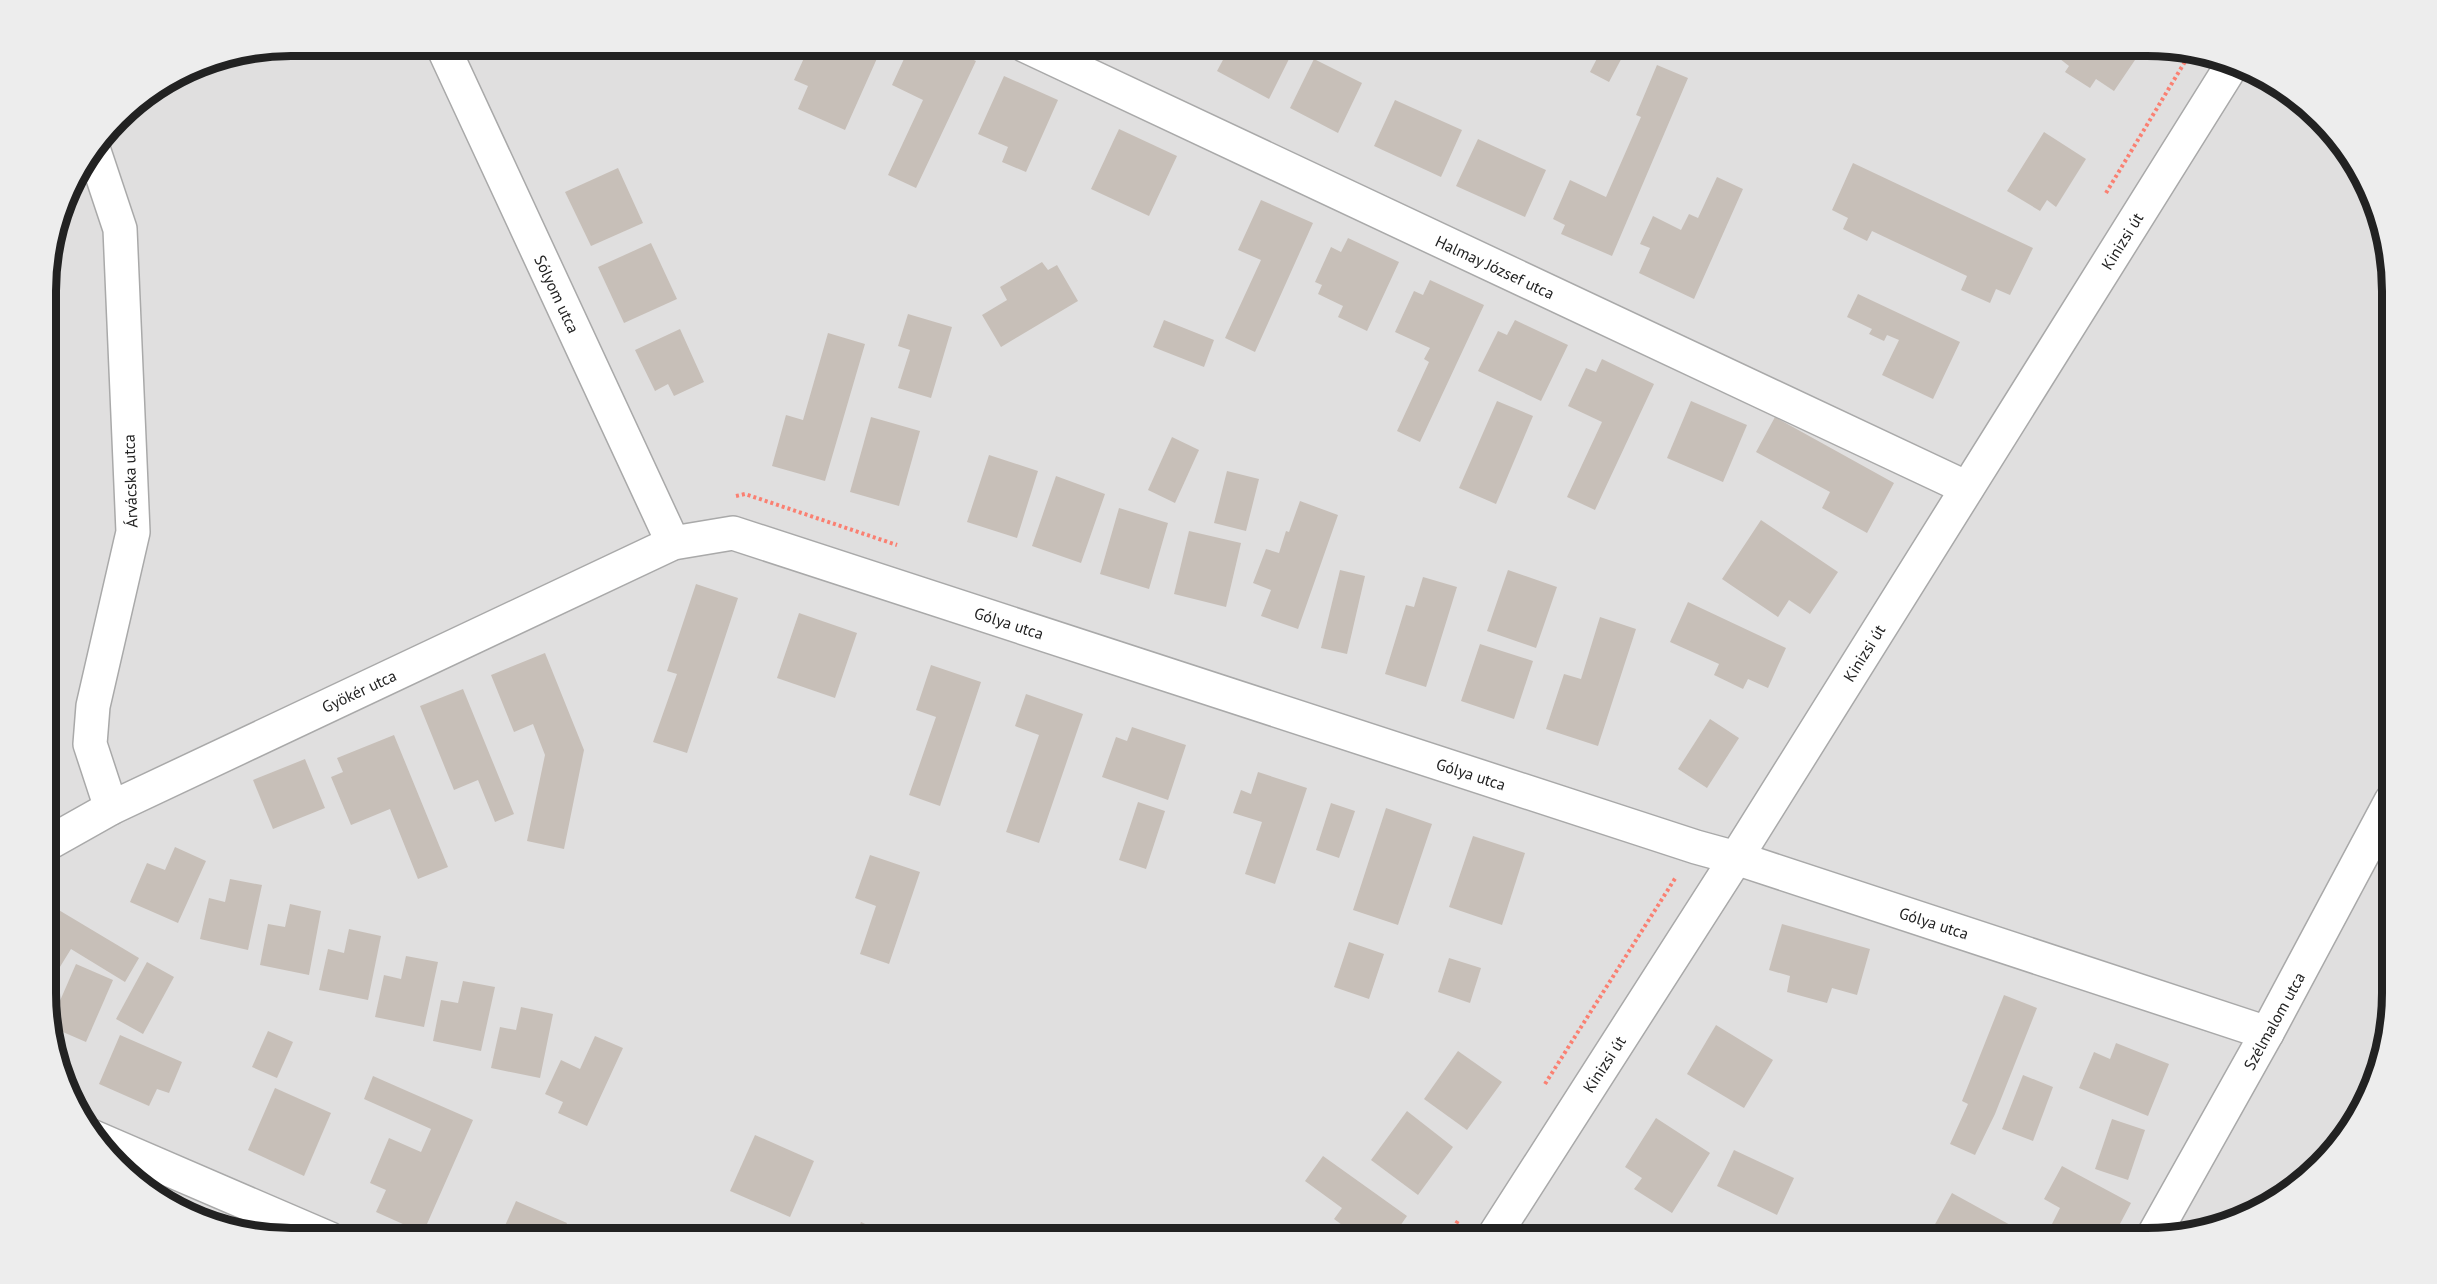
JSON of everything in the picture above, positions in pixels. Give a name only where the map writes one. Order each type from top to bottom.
[{"type":"street","name":"Sólyom utca","points":[[447,56],[673,543]]},
{"type":"street","name":"Halmay József utca","points":[[1047,56],[1967,488]]},
{"type":"street","name":"Kinizsi út","points":[[1499,1228],[1736,858],[2229,70]]},
{"type":"street","name":"Árvácska utca","points":[[96,158],[120,229],[133,532],[93,705],[90,744],[111,808]]},
{"type":"street","name":"Gólya utca","points":[[673,543],[733,533],[1696,847],[1736,858],[2267,1033]]},
{"type":"street","name":"Gyökér utca","points":[[56,838],[111,808],[673,543]]},
{"type":"street","name":"Szélmalom utca","points":[[2158,1228],[2267,1033],[2382,818]]},
{"type":"street","points":[[110,1144],[304,1228]]},
{"type":"shaded area","points":[[275,56],[2162,56],[2208,63],[2237,73],[2290,104],[2313,124],[2333,147],[2364,200],[2374,229],[2379,259],[2382,290],[2382,994],[2374,1055],[2364,1084],[2333,1137],[2313,1160],[2290,1180],[2237,1211],[2208,1221],[2162,1228],[275,1228],[229,1221],[200,1211],[147,1180],[124,1160],[104,1137],[73,1084],[60,1040],[56,1009],[56,275],[63,229],[73,200],[95,160],[124,124],[160,95],[200,73],[229,63]]},
{"type":"building","points":[[608,56],[626,56],[626,59]]},
{"type":"building","points":[[805,56],[878,56],[845,130],[798,109],[808,86],[794,80]]},
{"type":"building","points":[[905,56],[965,56],[976,61],[916,188],[888,175],[923,100],[892,85]]},
{"type":"building","points":[[1225,56],[1290,56],[1269,99],[1217,71]]},
{"type":"building","points":[[1598,56],[1623,56],[1609,82],[1590,72]]},
{"type":"building","points":[[2056,56],[2129,56],[2135,60],[2114,91],[2096,79],[2090,88],[2065,72],[2069,66]]},
{"type":"building","points":[[1314,59],[1362,83],[1338,133],[1290,108]]},
{"type":"building","points":[[1657,65],[1688,78],[1612,256],[1561,234],[1565,225],[1553,219],[1570,180],[1606,197],[1641,117],[1636,115]]},
{"type":"building","points":[[1004,76],[1058,100],[1026,172],[1002,162],[1008,147],[978,134]]},
{"type":"building","points":[[1395,100],[1462,130],[1441,177],[1374,146]]},
{"type":"building","points":[[1119,129],[1177,156],[1149,216],[1091,189]]},
{"type":"building","points":[[2044,132],[2086,159],[2056,207],[2047,200],[2040,211],[2007,191]]},
{"type":"building","points":[[1478,139],[1546,170],[1525,217],[1456,186]]},
{"type":"building","points":[[1853,163],[2033,248],[2010,295],[1996,289],[1990,303],[1961,290],[1967,276],[1872,231],[1867,241],[1843,229],[1848,218],[1832,210]]},
{"type":"building","points":[[618,168],[643,223],[591,246],[565,192]]},
{"type":"building","points":[[1717,177],[1743,189],[1694,299],[1639,273],[1650,248],[1640,244],[1653,216],[1681,230],[1689,214],[1698,218]]},
{"type":"building","points":[[1261,200],[1313,223],[1255,352],[1225,338],[1261,260],[1238,250]]},
{"type":"building","points":[[1348,238],[1399,262],[1367,331],[1338,317],[1343,306],[1318,294],[1322,285],[1315,282],[1331,247],[1341,252]]},
{"type":"building","points":[[651,243],[677,299],[624,323],[598,267]]},
{"type":"building","points":[[1042,262],[1048,270],[1057,265],[1078,301],[1001,347],[982,315],[1007,300],[1000,287]]},
{"type":"building","points":[[1430,280],[1484,305],[1420,442],[1397,431],[1429,362],[1424,359],[1430,348],[1395,332],[1414,291],[1423,295]]},
{"type":"building","points":[[1858,294],[1960,342],[1933,399],[1882,375],[1899,340],[1887,335],[1884,341],[1869,334],[1872,329],[1847,317]]},
{"type":"building","points":[[908,314],[952,327],[931,398],[898,388],[910,350],[898,346]]},
{"type":"building","points":[[1164,320],[1214,340],[1204,367],[1153,347]]},
{"type":"building","points":[[1515,320],[1568,345],[1541,401],[1478,371],[1498,331],[1507,335]]},
{"type":"building","points":[[680,329],[704,382],[674,396],[668,384],[655,391],[635,350]]},
{"type":"building","points":[[828,333],[865,344],[825,481],[772,466],[786,415],[803,420]]},
{"type":"building","points":[[1602,359],[1654,384],[1595,510],[1567,497],[1602,422],[1568,406],[1586,368],[1596,372]]},
{"type":"building","points":[[1497,401],[1533,416],[1496,504],[1459,488]]},
{"type":"building","points":[[1691,401],[1747,425],[1723,482],[1667,458]]},
{"type":"building","points":[[871,417],[920,431],[899,506],[850,492]]},
{"type":"building","points":[[1775,417],[1894,483],[1867,533],[1822,508],[1830,492],[1756,452]]},
{"type":"building","points":[[1172,437],[1199,450],[1175,503],[1148,490]]},
{"type":"building","points":[[989,455],[1038,471],[1017,538],[967,522]]},
{"type":"building","points":[[1227,471],[1259,479],[1246,531],[1214,523]]},
{"type":"building","points":[[1056,476],[1105,494],[1081,563],[1032,546]]},
{"type":"building","points":[[1300,501],[1338,515],[1298,629],[1261,616],[1271,590],[1253,583],[1266,549],[1279,553]]},
{"type":"building","points":[[1119,508],[1168,523],[1149,589],[1100,574]]},
{"type":"building","points":[[1761,520],[1838,572],[1810,614],[1789,600],[1778,617],[1722,579]]},
{"type":"building","points":[[1189,531],[1241,543],[1226,607],[1174,594]]},
{"type":"building","points":[[1340,570],[1365,576],[1347,654],[1321,648]]},
{"type":"building","points":[[1508,570],[1557,587],[1536,648],[1487,631]]},
{"type":"building","points":[[1423,577],[1457,587],[1426,687],[1385,674],[1406,605],[1414,607]]},
{"type":"building","points":[[696,584],[738,598],[687,753],[653,742],[677,674],[667,671]]},
{"type":"building","points":[[1688,602],[1786,648],[1768,688],[1748,679],[1743,689],[1714,675],[1719,664],[1670,642]]},
{"type":"building","points":[[799,613],[857,633],[835,698],[777,678]]},
{"type":"building","points":[[1600,617],[1636,629],[1598,746],[1546,729],[1564,674],[1581,679]]},
{"type":"building","points":[[1480,644],[1533,661],[1514,719],[1461,701]]},
{"type":"building","points":[[545,653],[584,750],[564,849],[527,841],[545,755],[533,724],[514,732],[491,675]]},
{"type":"building","points":[[931,665],[981,682],[940,806],[909,795],[936,717],[916,710]]},
{"type":"building","points":[[463,689],[514,814],[495,822],[478,780],[454,790],[420,706]]},
{"type":"building","points":[[1026,694],[1083,714],[1039,843],[1006,832],[1039,735],[1015,726]]},
{"type":"building","points":[[1710,719],[1739,738],[1707,788],[1678,769]]},
{"type":"building","points":[[1132,727],[1186,745],[1168,800],[1102,777],[1116,737],[1127,741]]},
{"type":"building","points":[[394,735],[448,867],[418,879],[390,809],[351,825],[331,777],[343,772],[337,758]]},
{"type":"building","points":[[305,759],[325,808],[273,829],[253,780]]},
{"type":"building","points":[[1258,772],[1307,788],[1275,884],[1245,874],[1262,822],[1233,813],[1241,790],[1251,794]]},
{"type":"building","points":[[1138,802],[1165,811],[1146,869],[1119,860]]},
{"type":"building","points":[[1331,803],[1355,811],[1339,858],[1316,850]]},
{"type":"building","points":[[1386,808],[1432,824],[1398,925],[1353,910]]},
{"type":"building","points":[[1473,836],[1525,853],[1502,925],[1449,907]]},
{"type":"building","points":[[175,847],[206,861],[178,923],[130,902],[147,863],[165,870]]},
{"type":"building","points":[[870,855],[920,872],[889,964],[860,954],[876,906],[855,898]]},
{"type":"building","points":[[230,879],[262,885],[248,950],[200,939],[209,898],[225,902]]},
{"type":"building","points":[[290,904],[321,911],[309,975],[260,965],[268,924],[285,927]]},
{"type":"building","points":[[56,908],[139,958],[125,982],[71,949],[56,973]]},
{"type":"building","points":[[1782,924],[1870,949],[1857,995],[1832,988],[1827,1003],[1787,992],[1790,976],[1769,970]]},
{"type":"building","points":[[349,929],[381,936],[368,1000],[319,990],[328,949],[344,953]]},
{"type":"building","points":[[1349,942],[1384,954],[1369,999],[1334,987]]},
{"type":"building","points":[[406,956],[438,962],[424,1027],[375,1017],[384,975],[401,979]]},
{"type":"building","points":[[1449,958],[1481,968],[1470,1003],[1438,992]]},
{"type":"building","points":[[147,962],[174,977],[143,1034],[116,1019]]},
{"type":"building","points":[[76,964],[113,980],[86,1042],[59,1030],[56,1010]]},
{"type":"building","points":[[463,981],[495,987],[481,1051],[433,1041],[441,1000],[458,1003]]},
{"type":"building","points":[[2004,995],[2037,1008],[1995,1114],[1975,1155],[1950,1144],[1968,1104],[1962,1101]]},
{"type":"building","points":[[521,1007],[553,1014],[540,1078],[491,1068],[500,1027],[516,1030]]},
{"type":"building","points":[[1716,1025],[1773,1060],[1744,1108],[1687,1074]]},
{"type":"building","points":[[268,1031],[293,1042],[277,1078],[252,1067]]},
{"type":"building","points":[[120,1035],[182,1062],[169,1093],[157,1089],[149,1106],[99,1084]]},
{"type":"building","points":[[595,1036],[623,1048],[587,1126],[558,1113],[563,1102],[545,1094],[561,1060],[580,1069]]},
{"type":"building","points":[[2116,1043],[2169,1064],[2148,1116],[2079,1088],[2094,1052],[2110,1059]]},
{"type":"building","points":[[1458,1051],[1502,1082],[1467,1130],[1424,1099]]},
{"type":"building","points":[[2023,1075],[2053,1087],[2033,1141],[2002,1129]]},
{"type":"building","points":[[373,1076],[473,1120],[425,1228],[412,1228],[376,1212],[386,1190],[370,1183],[389,1138],[421,1152],[431,1129],[364,1099]]},
{"type":"building","points":[[275,1088],[331,1113],[304,1176],[248,1150]]},
{"type":"building","points":[[1407,1111],[1453,1147],[1418,1195],[1371,1160]]},
{"type":"building","points":[[1656,1118],[1710,1153],[1672,1213],[1634,1189],[1642,1178],[1625,1167]]},
{"type":"building","points":[[2112,1119],[2145,1130],[2128,1180],[2095,1169]]},
{"type":"building","points":[[755,1135],[814,1161],[790,1217],[730,1191]]},
{"type":"building","points":[[1734,1150],[1794,1178],[1777,1215],[1717,1186]]},
{"type":"building","points":[[1323,1156],[1407,1216],[1399,1228],[1346,1228],[1334,1219],[1342,1208],[1305,1181]]},
{"type":"building","points":[[2062,1166],[2131,1203],[2118,1228],[2050,1228],[2060,1208],[2044,1199]]},
{"type":"building","points":[[1952,1193],[2016,1228],[1933,1228]]},
{"type":"building","points":[[516,1201],[567,1223],[565,1228],[504,1228]]},
{"type":"building","points":[[861,1222],[874,1228],[859,1228]]}]
